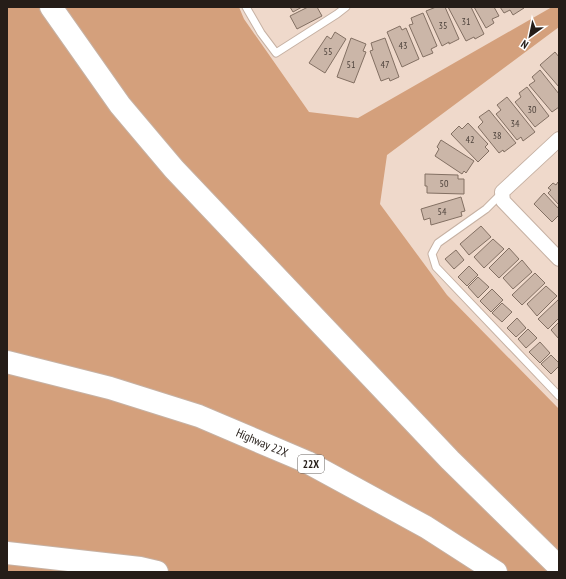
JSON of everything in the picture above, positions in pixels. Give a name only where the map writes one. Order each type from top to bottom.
[{"type":"highway","points":[[51,7],[120,105],[174,169],[450,460],[559,567]]},
{"type":"highway","name":"Highway 22X","points":[[7,362],[110,388],[199,416],[307,462],[426,526],[496,572]]},
{"type":"highway","points":[[7,553],[140,568],[157,572]]},
{"type":"street","points":[[559,139],[502,192],[503,201],[559,259]]},
{"type":"lane","points":[[246,7],[261,33],[276,53],[346,7]]},
{"type":"lane","points":[[502,192],[486,210],[438,243],[432,254],[436,267],[559,396]]},
{"type":"shaded area","points":[[7,7],[239,7],[244,19],[309,112],[358,118],[552,7],[559,7],[559,27],[387,155],[380,204],[447,295],[559,409],[559,572],[7,572]]},
{"type":"building","points":[[290,7],[302,7],[293,12]]},
{"type":"building","points":[[308,7],[317,7],[322,16],[297,29],[290,16]]},
{"type":"building","points":[[436,7],[445,7],[459,39],[442,46],[426,11]]},
{"type":"building","points":[[448,7],[471,7],[484,34],[475,39],[474,37],[466,41]]},
{"type":"building","points":[[474,7],[494,7],[499,16],[492,19],[494,23],[486,28]]},
{"type":"building","points":[[500,7],[524,8],[513,15],[510,10],[504,13]]},
{"type":"building","points":[[423,13],[437,46],[431,49],[433,53],[423,57],[409,25],[413,24],[411,18]]},
{"type":"building","points":[[400,26],[402,30],[406,28],[419,59],[402,67],[387,32]]},
{"type":"building","points":[[335,32],[346,39],[325,73],[309,63],[327,36],[331,39]]},
{"type":"building","points":[[351,38],[366,44],[363,51],[366,52],[354,83],[337,77]]},
{"type":"building","points":[[385,38],[399,77],[390,81],[389,78],[381,81],[370,51],[373,50],[371,43]]},
{"type":"building","points":[[555,52],[559,57],[559,87],[540,65]]},
{"type":"building","points":[[540,70],[559,94],[559,107],[552,112],[529,85],[535,81],[532,77]]},
{"type":"building","points":[[527,87],[549,116],[535,127],[515,102],[521,97],[519,93]]},
{"type":"building","points":[[507,97],[535,132],[523,141],[521,137],[517,140],[496,114],[501,110],[497,105]]},
{"type":"building","points":[[489,110],[516,143],[504,152],[503,150],[499,153],[478,127],[483,122],[479,117]]},
{"type":"building","points":[[468,123],[488,144],[485,147],[489,151],[478,162],[451,134],[459,126],[462,129]]},
{"type":"building","points":[[441,140],[474,161],[466,173],[464,171],[462,174],[435,156],[439,149],[437,147]]},
{"type":"building","points":[[425,174],[458,175],[458,179],[464,179],[464,194],[427,193],[427,186],[425,186]]},
{"type":"building","points":[[558,182],[559,205],[548,193],[551,190],[548,188],[553,183],[556,185]]},
{"type":"building","points":[[544,193],[559,209],[559,215],[552,222],[534,204]]},
{"type":"building","points":[[461,197],[465,211],[461,212],[462,216],[431,225],[430,218],[424,220],[421,209]]},
{"type":"building","points":[[481,226],[491,237],[469,255],[460,244]]},
{"type":"building","points":[[493,239],[504,249],[484,268],[474,257]]},
{"type":"building","points":[[509,248],[519,259],[499,278],[489,268]]},
{"type":"building","points":[[456,250],[464,260],[454,269],[445,259]]},
{"type":"building","points":[[522,260],[532,272],[513,289],[503,278]]},
{"type":"building","points":[[469,266],[478,275],[467,286],[458,277]]},
{"type":"building","points":[[535,273],[545,283],[522,305],[512,295]]},
{"type":"building","points":[[478,277],[489,287],[478,298],[468,287]]},
{"type":"building","points":[[546,286],[557,296],[537,316],[527,304]]},
{"type":"building","points":[[492,289],[503,300],[491,312],[480,301]]},
{"type":"building","points":[[559,299],[559,318],[548,329],[538,319]]},
{"type":"building","points":[[502,303],[512,312],[502,322],[492,313]]},
{"type":"building","points":[[517,318],[526,328],[516,337],[507,328]]},
{"type":"building","points":[[559,322],[559,339],[551,330]]},
{"type":"building","points":[[528,329],[537,338],[526,348],[518,339]]},
{"type":"building","points":[[540,342],[550,353],[540,363],[529,352]]},
{"type":"building","points":[[551,355],[559,363],[559,366],[551,374],[541,364]]}]
